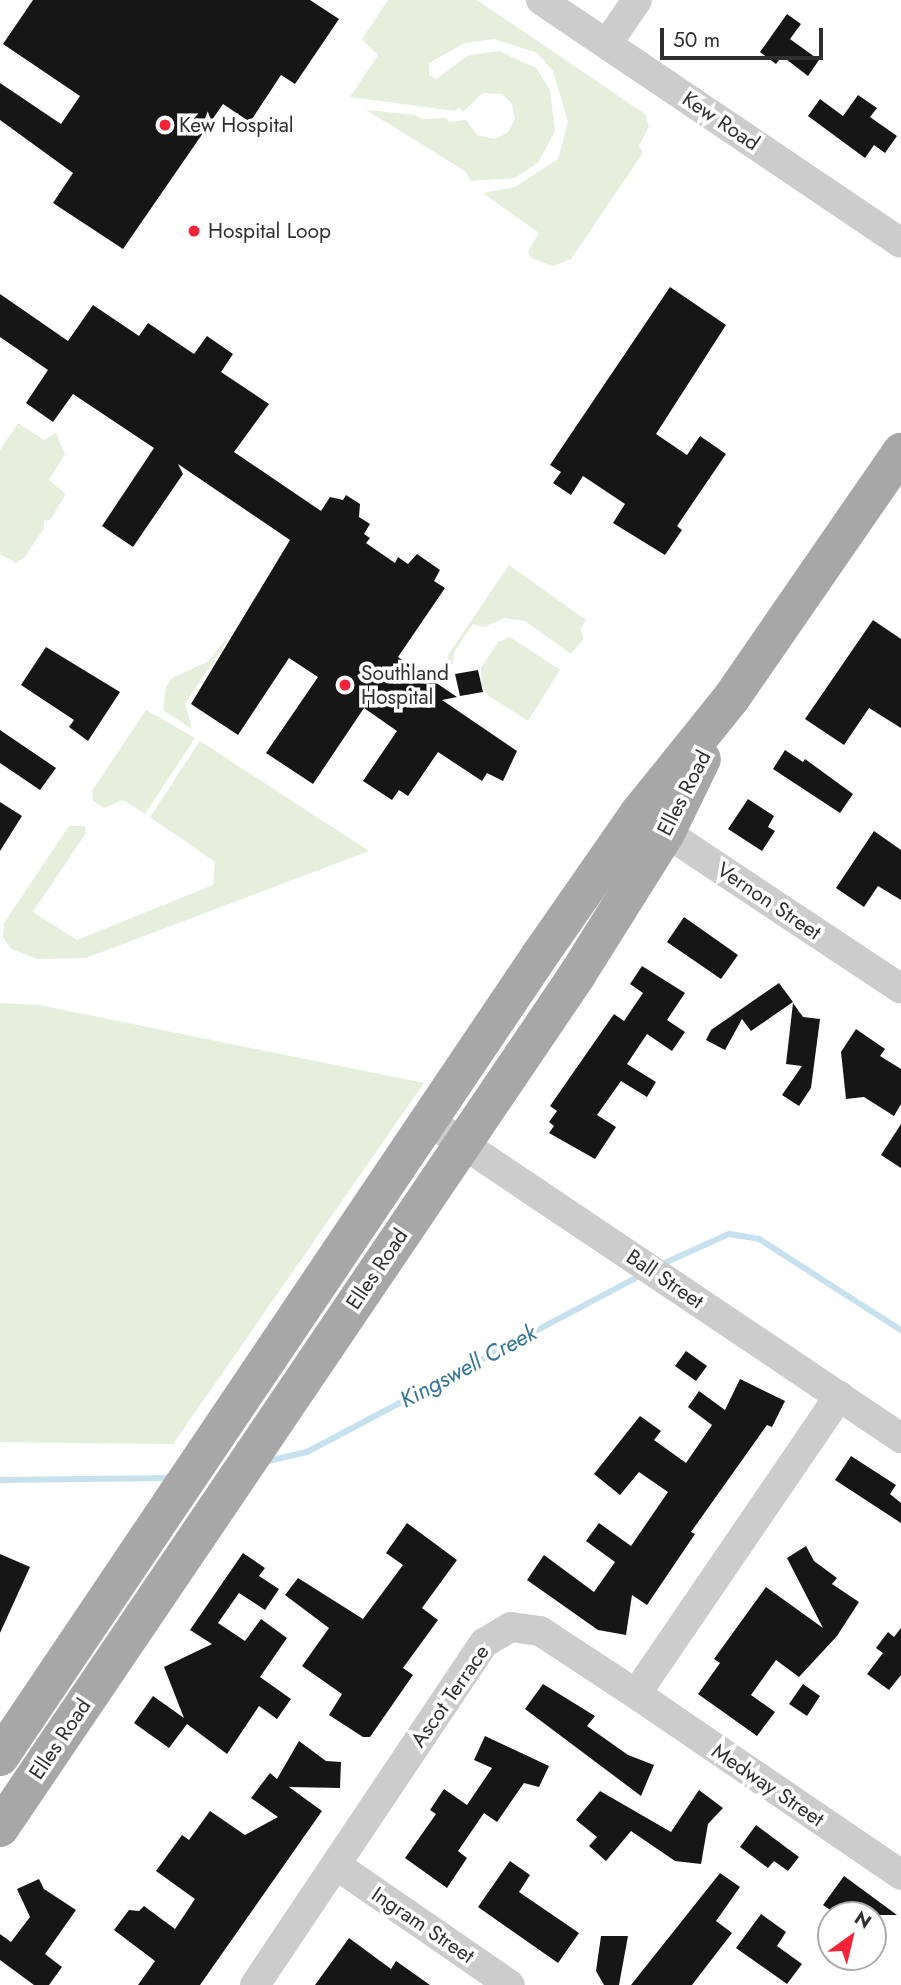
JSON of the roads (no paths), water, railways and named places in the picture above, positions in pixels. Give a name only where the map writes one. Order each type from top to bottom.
[{"type":"main road","name":"Elles Road","points":[[0,1828],[461,1142],[577,975],[652,823],[732,697],[901,452]]},
{"type":"main road","name":"Elles Road","points":[[0,1757],[540,955],[652,823]]},
{"type":"street","name":"Kew Road","points":[[541,0],[901,243]]},
{"type":"street","points":[[607,44],[637,0]]},
{"type":"street","name":"Vernon Street","points":[[652,823],[901,989]]},
{"type":"street","points":[[540,955],[577,975]]},
{"type":"street","name":"Ball Street","points":[[429,1121],[901,1438]]},
{"type":"street","points":[[636,1694],[839,1396]]},
{"type":"street","name":"Ascot Terrace","points":[[255,1985],[484,1643],[496,1633],[511,1627],[540,1631],[636,1694]]},
{"type":"street","name":"Medway Street","points":[[636,1694],[901,1875]]},
{"type":"street","name":"Ingram Street","points":[[336,1865],[510,1985]]},
{"type":"waterway","name":"Kingswell Creek","points":[[660,1265],[729,1234],[759,1239],[901,1330]]},
{"type":"waterway","name":"Kingswell Creek","points":[[264,1462],[307,1452],[642,1275]]},
{"type":"waterway","name":"Kingswell Creek","points":[[0,1480],[170,1478]]},
{"type":"place","name":"Kew Hospital","points":[[165,125]]},
{"type":"place","name":"Hospital Loop","points":[[194,231]]},
{"type":"place","name":"Southland Hospital","points":[[345,685]]}]
